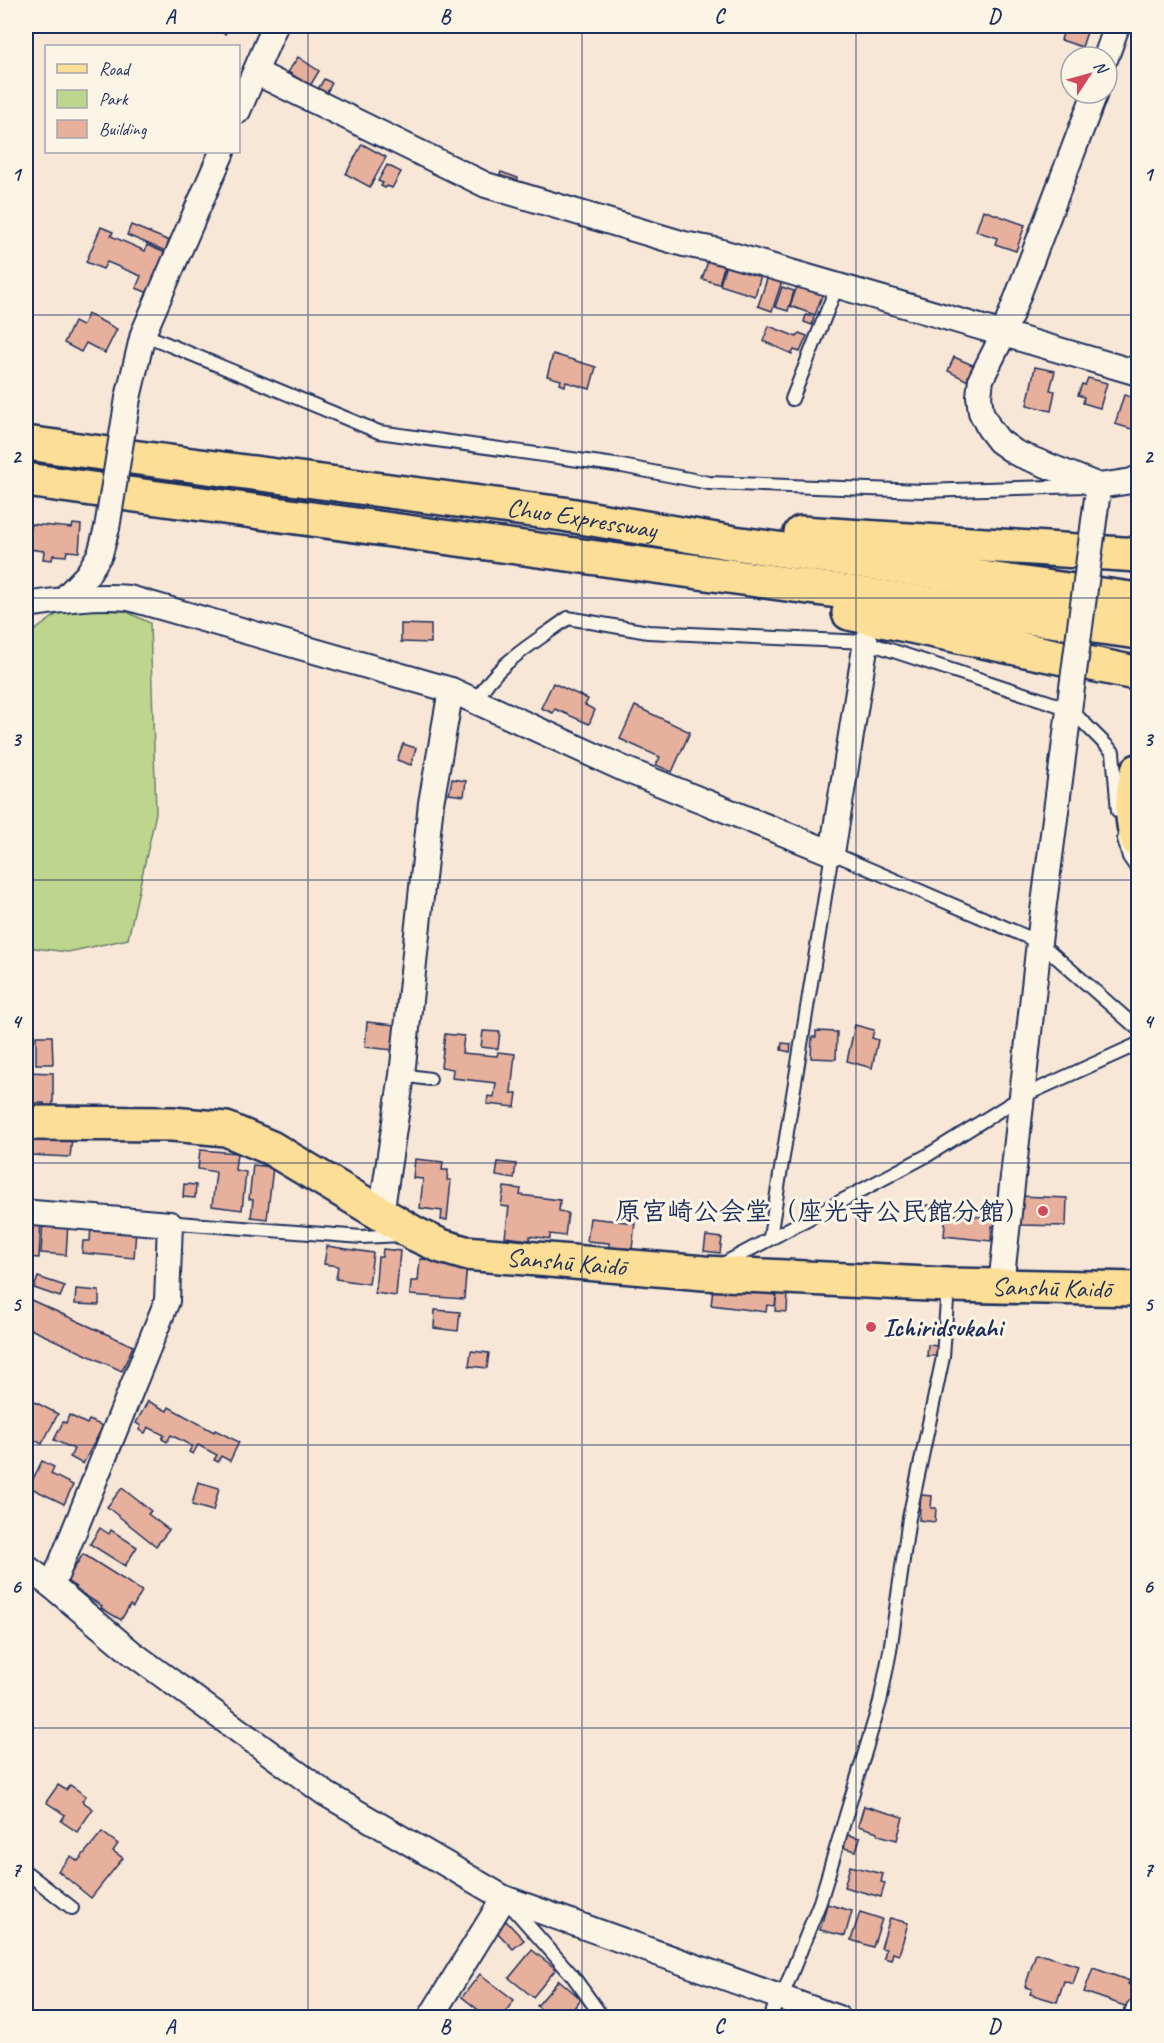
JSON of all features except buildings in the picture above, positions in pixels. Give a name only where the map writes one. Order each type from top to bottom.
[{"type":"main road","name":"Chuo Expressway","points":[[26,443],[563,514],[734,543],[1138,600]]},
{"type":"main road","name":"Chuo Expressway","points":[[26,480],[1138,632]]},
{"type":"main road","points":[[563,514],[718,528],[1138,555]]},
{"type":"main road","points":[[595,557],[1135,673]]},
{"type":"main road","points":[[1138,771],[1132,797],[1132,811],[1138,841]]},
{"type":"main road","name":"Sanshū Kaidō","points":[[26,1123],[172,1124],[226,1129],[271,1148],[415,1234],[441,1246],[465,1253],[704,1274],[948,1285],[1138,1289]]},
{"type":"street","points":[[240,106],[275,26]]},
{"type":"street","points":[[1110,45],[1117,26]]},
{"type":"street","points":[[255,72],[486,185],[684,244],[715,250],[1003,336],[1138,373]]},
{"type":"street","points":[[1090,105],[1003,336],[981,379],[979,396],[981,412],[999,441],[1016,453],[1098,492],[1138,478]]},
{"type":"street","points":[[63,600],[87,575],[100,554],[107,528],[128,398],[143,334],[222,153]]},
{"type":"street","points":[[1001,1285],[1039,942],[1098,492]]},
{"type":"street","points":[[26,605],[63,600],[129,598],[451,690],[624,769],[832,854],[866,642]]},
{"type":"street","points":[[381,1215],[402,1075],[431,803],[451,690]]},
{"type":"street","points":[[33,1213],[170,1224],[167,1301],[52,1586]]},
{"type":"street","points":[[26,1567],[132,1653],[326,1794],[504,1898],[776,2004],[838,2018]]},
{"type":"street","points":[[430,2018],[504,1898]]},
{"type":"street","points":[[1136,2018],[1138,2011]]},
{"type":"lane","points":[[792,399],[837,286]]},
{"type":"lane","points":[[143,334],[379,432],[622,466],[709,483],[923,491],[1098,492]]},
{"type":"lane","points":[[476,702],[483,688],[512,660],[568,618],[648,632],[866,642],[1070,702],[1113,752],[1119,825],[1129,857],[1138,870]]},
{"type":"lane","points":[[770,1237],[832,854],[1039,942],[1138,1029]]},
{"type":"lane","points":[[704,1274],[928,1155],[1021,1097],[1138,1044]]},
{"type":"lane","points":[[402,1075],[430,1079]]},
{"type":"lane","points":[[170,1224],[362,1237],[415,1234]]},
{"type":"lane","points":[[776,2004],[820,1902],[879,1702],[890,1651],[909,1518],[943,1357],[948,1285]]},
{"type":"lane","points":[[26,1872],[72,1908]]},
{"type":"lane","points":[[504,1898],[572,1975],[603,2018]]},
{"type":"green space","points":[[64,609],[125,611],[150,623],[156,813],[128,939],[68,952],[26,947],[26,637]]},
{"type":"place","name":"原宮崎公会堂（座光寺公民館分館）","points":[[1043,1211]]},
{"type":"place","name":"Ichiridsukahi","points":[[871,1327]]}]
